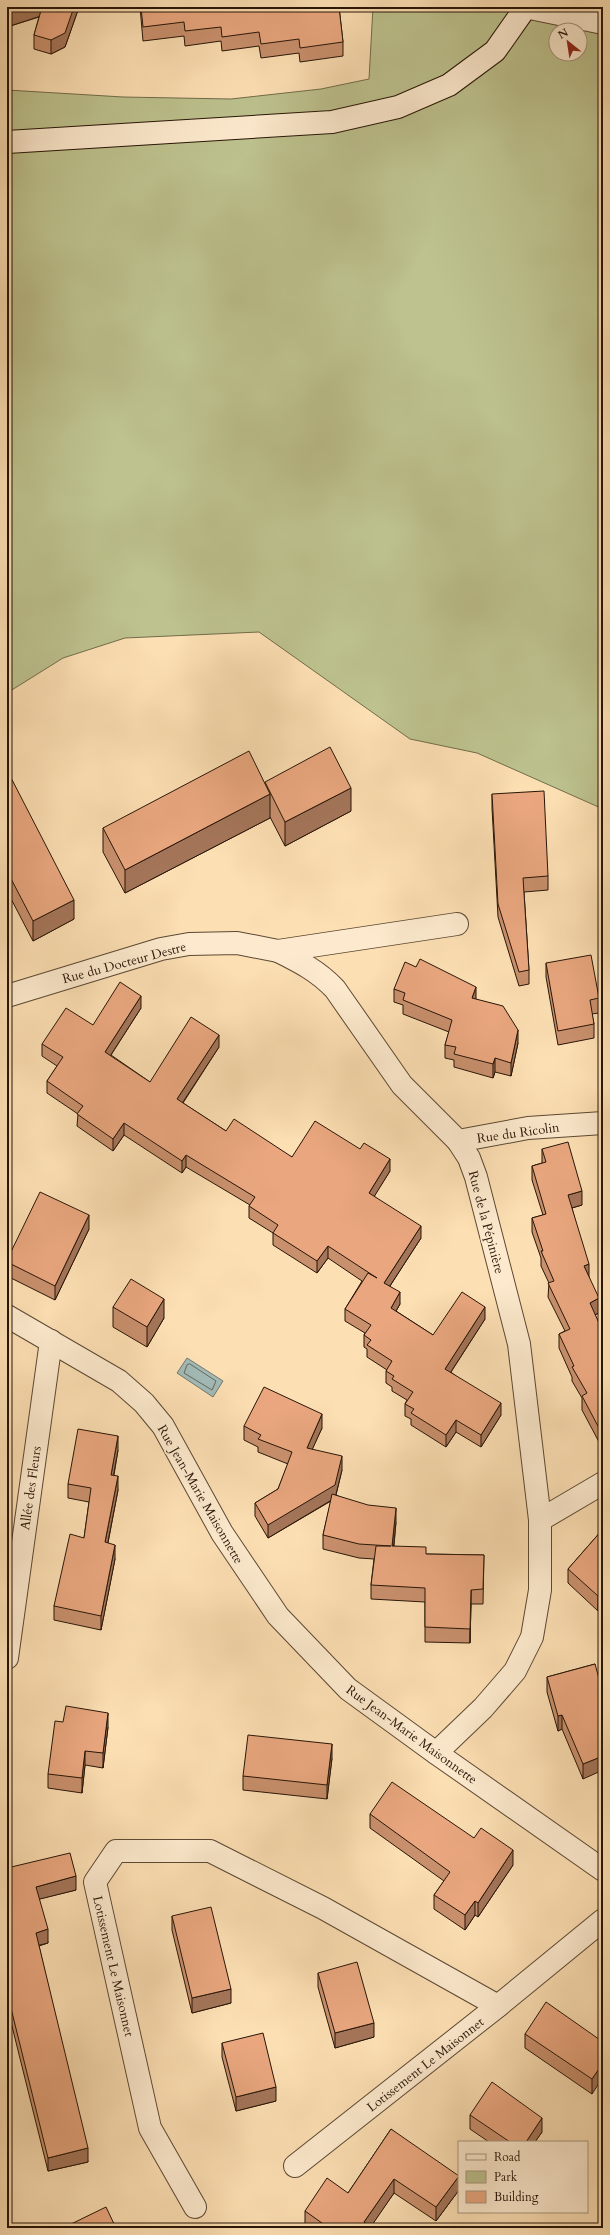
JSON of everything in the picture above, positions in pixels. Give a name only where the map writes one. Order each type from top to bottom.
[{"type":"street","points":[[7,142],[332,122],[398,107],[449,85],[495,51],[526,7],[603,23]]},
{"type":"street","name":"Rue du Docteur Destre","points":[[7,996],[161,949],[189,944],[237,943],[278,951],[457,924]]},
{"type":"street","name":"Rue de la Pépinière","points":[[278,951],[308,965],[323,976],[335,989],[402,1085],[458,1141],[469,1158],[476,1177],[519,1344],[540,1520],[540,1590],[532,1637],[515,1671],[483,1708],[436,1754]]},
{"type":"street","name":"Rue du Ricolin","points":[[458,1141],[528,1128],[603,1123]]},
{"type":"street","name":"Rue Jean-Marie Maisonnette","points":[[7,1316],[119,1381],[144,1403],[163,1426],[222,1533],[278,1616],[348,1688],[436,1754],[603,1870]]},
{"type":"street","name":"Allée des Fleurs","points":[[7,1658],[51,1341]]},
{"type":"street","points":[[540,1520],[603,1483]]},
{"type":"street","name":"Lotissement Le Maisonnet","points":[[195,2207],[150,2128],[100,1905],[95,1882],[116,1851],[210,1852],[323,1908],[498,2006]]},
{"type":"street","name":"Lotissement Le Maisonnet","points":[[295,2166],[498,2006],[603,1920]]},
{"type":"green space","points":[[373,7],[603,7],[603,809],[477,753],[410,739],[259,632],[125,638],[63,658],[7,693],[7,90],[123,97],[231,99],[321,89],[369,79]]},
{"type":"water","points":[[187,1358],[223,1381],[213,1397],[177,1373]]},
{"type":"building","points":[[7,7],[25,7],[7,13]]},
{"type":"building","points":[[42,7],[74,7],[65,33],[51,40],[34,35]]},
{"type":"building","points":[[141,7],[339,7],[343,42],[300,48],[299,39],[261,44],[259,32],[222,37],[221,27],[185,31],[184,22],[143,27]]},
{"type":"building","points":[[330,747],[351,788],[285,822],[265,782]]},
{"type":"building","points":[[249,751],[270,794],[125,870],[103,828]]},
{"type":"building","points":[[7,770],[74,900],[33,921],[7,871]]},
{"type":"building","points":[[544,791],[548,876],[523,878],[529,970],[519,972],[498,904],[492,794]]},
{"type":"building","points":[[591,955],[599,998],[590,1000],[594,1024],[558,1031],[546,963]]},
{"type":"building","points":[[420,959],[476,987],[472,998],[503,1006],[518,1030],[511,1063],[495,1058],[493,1064],[454,1054],[456,1047],[445,1045],[452,1020],[403,1000],[405,993],[394,989],[405,962],[416,967]]},
{"type":"building","points":[[120,982],[141,996],[105,1052],[150,1082],[191,1017],[219,1035],[177,1099],[226,1131],[234,1119],[292,1157],[315,1121],[360,1149],[364,1143],[390,1159],[369,1193],[421,1226],[384,1283],[400,1292],[391,1308],[433,1335],[462,1292],[485,1307],[445,1369],[501,1403],[481,1435],[456,1420],[446,1435],[411,1413],[414,1409],[405,1404],[413,1392],[392,1379],[394,1376],[386,1371],[392,1361],[367,1345],[371,1340],[364,1335],[371,1325],[345,1309],[368,1273],[377,1278],[328,1246],[317,1261],[273,1233],[278,1225],[249,1206],[255,1197],[186,1155],[182,1161],[124,1123],[113,1139],[77,1114],[83,1106],[47,1081],[63,1057],[42,1044],[66,1008],[93,1025]]},
{"type":"building","points":[[568,1142],[582,1191],[568,1195],[589,1264],[584,1266],[599,1298],[590,1303],[603,1332],[603,1425],[599,1428],[582,1396],[587,1393],[572,1367],[574,1366],[559,1334],[570,1329],[548,1283],[554,1281],[541,1251],[543,1251],[532,1218],[546,1214],[532,1166],[546,1162],[542,1149]]},
{"type":"building","points":[[40,1192],[89,1215],[55,1286],[7,1262]]},
{"type":"building","points":[[131,1279],[164,1299],[147,1327],[113,1307]]},
{"type":"building","points":[[264,1387],[322,1414],[307,1448],[342,1456],[335,1485],[268,1525],[255,1503],[278,1489],[292,1452],[258,1439],[261,1435],[244,1426]]},
{"type":"building","points":[[78,1429],[118,1436],[111,1475],[118,1476],[105,1542],[115,1545],[101,1616],[54,1606],[70,1534],[84,1538],[91,1488],[68,1484]]},
{"type":"building","points":[[332,1494],[368,1505],[396,1508],[392,1546],[426,1547],[426,1554],[484,1555],[483,1589],[471,1590],[470,1629],[425,1627],[425,1588],[371,1585],[376,1546],[391,1546],[359,1544],[323,1535]]},
{"type":"building","points":[[603,1529],[603,1591],[598,1596],[568,1569]]},
{"type":"building","points":[[595,1664],[603,1693],[603,1756],[583,1764],[562,1715],[558,1716],[547,1677]]},
{"type":"building","points":[[66,1706],[108,1713],[103,1753],[85,1751],[82,1778],[48,1774],[55,1721],[63,1722]]},
{"type":"building","points":[[248,1735],[332,1744],[327,1785],[243,1776]]},
{"type":"building","points":[[392,1782],[474,1838],[481,1828],[513,1850],[478,1903],[475,1901],[465,1915],[434,1895],[450,1872],[370,1814]]},
{"type":"building","points":[[70,1853],[76,1876],[36,1887],[48,1929],[36,1933],[88,2148],[48,2158],[7,1992],[7,1868]]},
{"type":"building","points":[[211,1907],[231,1989],[192,1998],[172,1916]]},
{"type":"building","points":[[357,1962],[374,2023],[335,2033],[318,1973]]},
{"type":"building","points":[[546,2002],[603,2042],[603,2063],[592,2079],[525,2034]]},
{"type":"building","points":[[263,2033],[276,2087],[236,2097],[222,2043]]},
{"type":"building","points":[[492,2082],[542,2118],[527,2141],[509,2141],[470,2115]]},
{"type":"building","points":[[391,2129],[458,2175],[436,2207],[394,2179],[364,2222],[372,2228],[329,2228],[305,2211],[327,2178],[348,2193]]},
{"type":"building","points":[[106,2207],[116,2228],[70,2228],[69,2225]]}]
